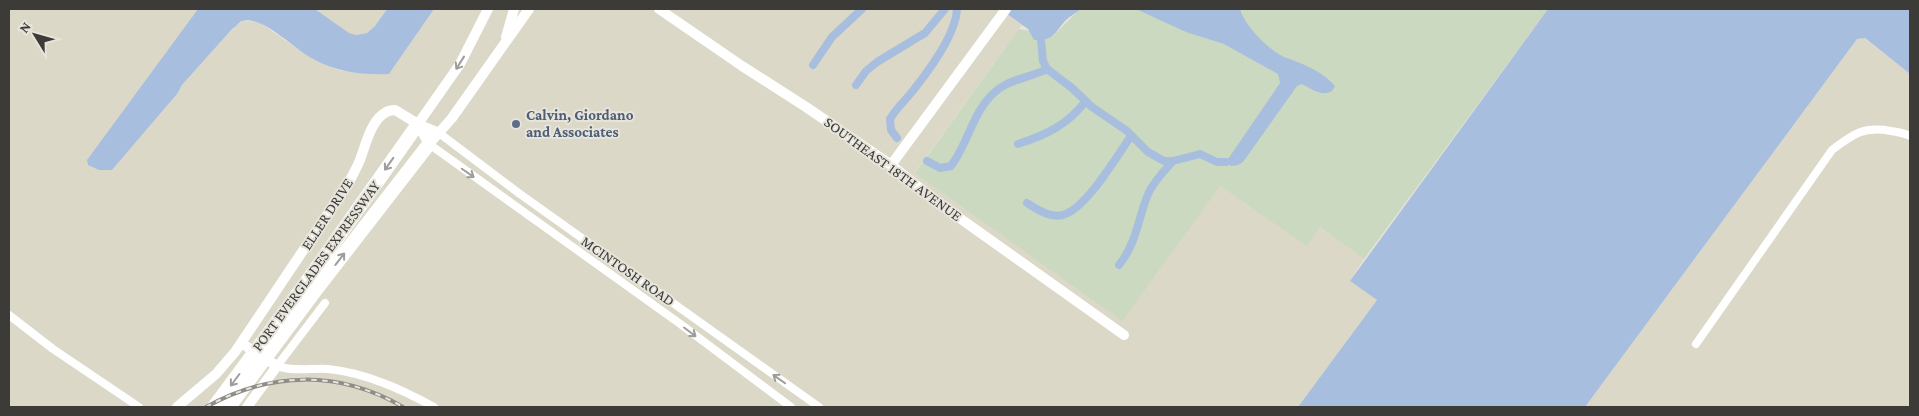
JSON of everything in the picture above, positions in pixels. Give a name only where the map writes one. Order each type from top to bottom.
[{"type":"highway","name":"PORT EVERGLADES EXPRESSWAY","points":[[229,407],[418,124]]},
{"type":"highway","name":"PORT EVERGLADES EXPRESSWAY","points":[[214,407],[429,144]]},
{"type":"street","points":[[418,124],[462,59],[488,9]]},
{"type":"street","points":[[503,48],[508,9]]},
{"type":"street","points":[[503,48],[514,9]]},
{"type":"street","points":[[503,48],[522,9]]},
{"type":"street","points":[[429,144],[452,118],[529,9]]},
{"type":"street","points":[[503,48],[536,9]]},
{"type":"street","name":"SOUTHEAST 18TH AVENUE","points":[[659,9],[891,165],[937,202],[1124,335]]},
{"type":"street","points":[[891,165],[1003,12]]},
{"type":"street","name":"ELLER DRIVE","points":[[177,407],[216,374],[241,342],[347,185],[357,168],[369,135],[380,117],[386,112],[395,110],[438,133]]},
{"type":"street","name":"ELLER DRIVE","points":[[418,124],[429,144]]},
{"type":"street","points":[[1696,344],[1832,150],[1853,134],[1875,128],[1904,133],[1910,136]]},
{"type":"street","name":"MCINTOSH ROAD","points":[[438,133],[520,194],[819,407]]},
{"type":"street","name":"MCINTOSH ROAD","points":[[429,144],[679,323],[791,407]]},
{"type":"street","points":[[247,407],[325,303]]},
{"type":"street","points":[[9,315],[53,349],[139,407]]},
{"type":"street","points":[[241,342],[277,366],[288,369],[329,369],[363,376],[400,390],[434,407]]},
{"type":"shaded area","points":[[9,9],[198,9],[88,160],[112,170],[177,94],[182,85],[233,28],[243,21],[259,22],[312,59],[342,71],[389,74],[434,9],[1000,9],[1022,25],[915,172],[1220,186],[1307,245],[1320,227],[1364,259],[1350,281],[1377,300],[1298,407],[9,407]]},
{"type":"shaded area","points":[[315,9],[387,9],[375,26],[367,33],[356,35],[349,33]]},
{"type":"shaded area","points":[[1864,38],[1910,74],[1910,407],[1585,407],[1857,39]]},
{"type":"green space","points":[[1080,9],[1548,9],[1364,259],[1320,227],[1307,246],[1220,186],[1122,321],[915,173],[1019,29],[1053,36]]},
{"type":"water","points":[[198,9],[315,9],[349,33],[356,35],[367,33],[375,26],[387,9],[434,9],[389,74],[359,73],[331,67],[306,55],[269,28],[259,23],[242,21],[233,28],[182,85],[177,94],[112,170],[99,170],[88,165],[87,160]]},
{"type":"water","points":[[1000,9],[1081,9],[1065,21],[1049,38],[1034,40],[1028,29]]},
{"type":"water","points":[[1136,9],[1240,9],[1246,22],[1271,49],[1318,72],[1335,86],[1332,91],[1324,93],[1317,92],[1302,84],[1297,86],[1243,162],[1231,166],[1226,162],[1280,83],[1278,74],[1224,44],[1186,32]]},
{"type":"water","points":[[1548,9],[1910,9],[1910,74],[1865,38],[1857,39],[1585,407],[1298,407],[1377,300],[1350,281]]},
{"type":"waterway","points":[[813,65],[832,37],[862,9]]},
{"type":"waterway","points":[[856,85],[866,71],[877,62],[925,33],[945,9]]},
{"type":"waterway","points":[[897,138],[891,130],[890,119],[935,61],[952,29],[957,9]]},
{"type":"waterway","points":[[1041,40],[1043,61],[1047,69],[1072,88],[1092,107],[1127,131],[1148,152],[1164,161],[1173,161],[1200,154],[1217,162],[1226,162]]},
{"type":"waterway","points":[[927,161],[940,168],[951,166],[978,114],[991,96],[1005,85],[1047,69]]},
{"type":"waterway","points":[[1018,144],[1038,137],[1063,123],[1085,102]]},
{"type":"waterway","points":[[1027,203],[1044,213],[1058,216],[1072,211],[1091,193],[1131,136]]},
{"type":"waterway","points":[[1119,265],[1134,239],[1149,192],[1157,179],[1173,161]]},
{"type":"railway","points":[[206,407],[231,395],[255,387],[280,381],[305,380],[330,381],[354,386],[379,395],[403,407]]},
{"type":"place","name":"Calvin, Giordano and Associates","points":[[516,124]]}]
